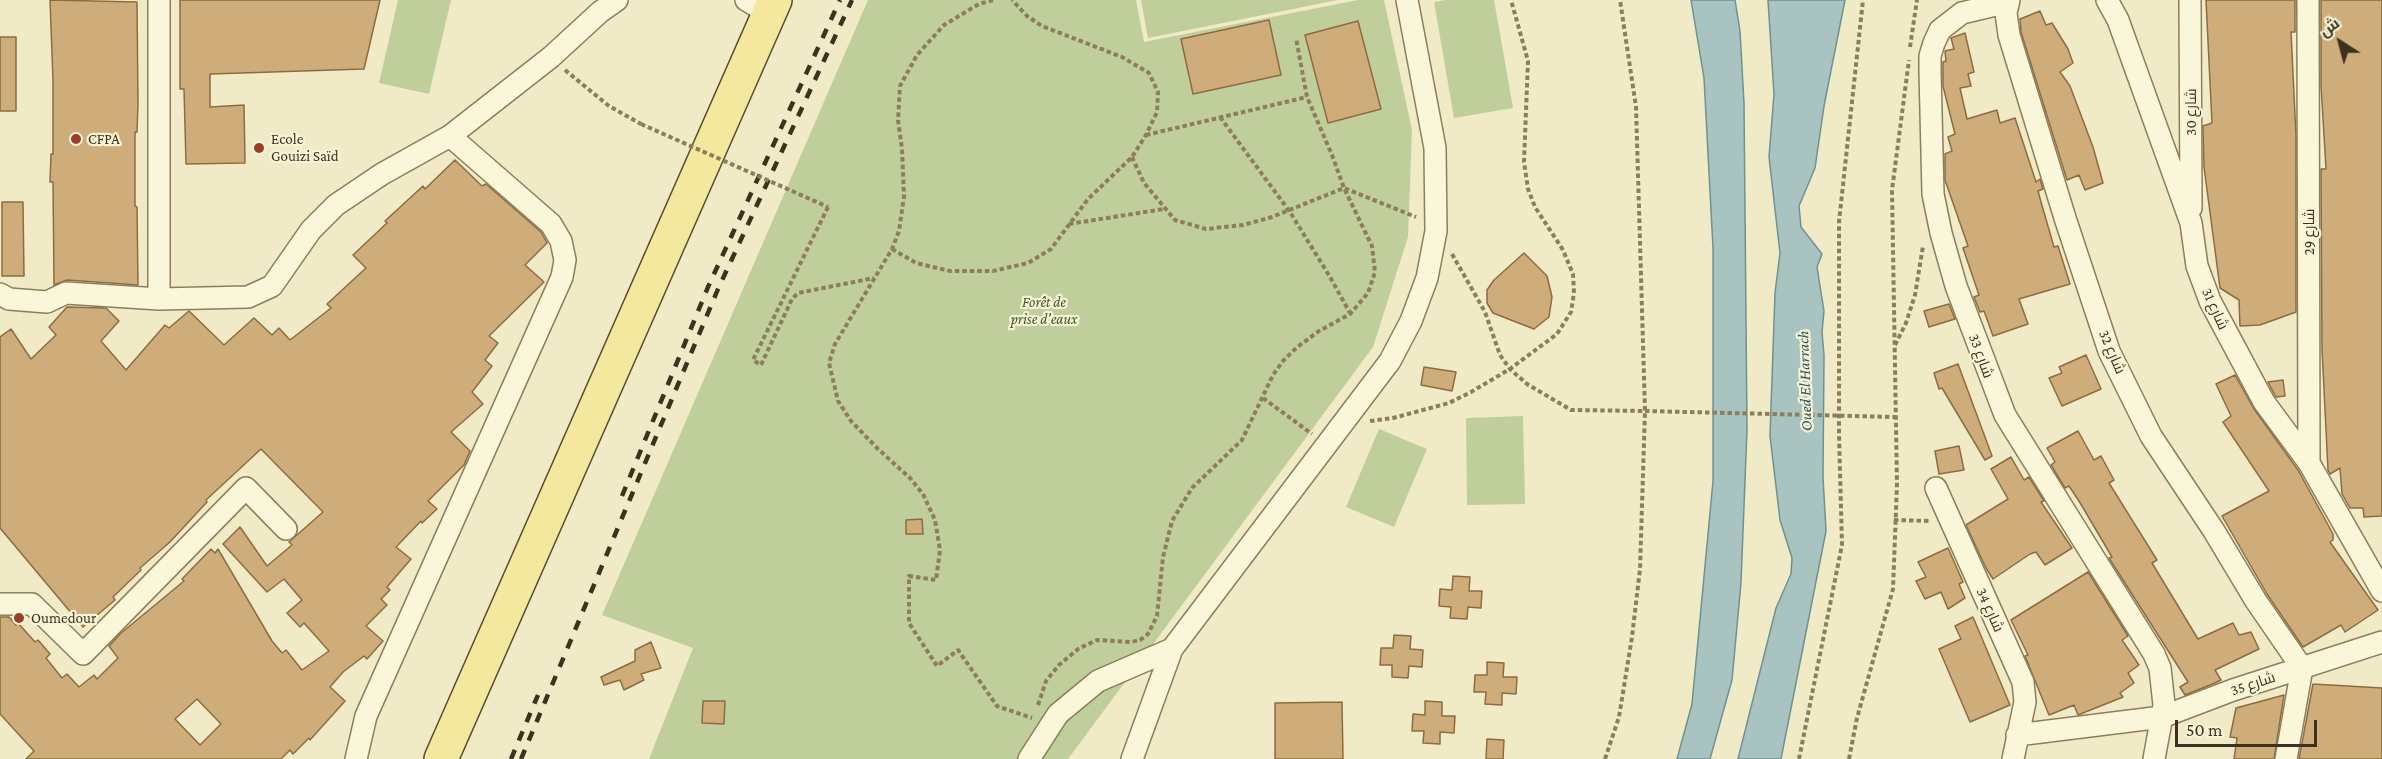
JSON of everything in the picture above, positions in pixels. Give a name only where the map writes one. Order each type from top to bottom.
[{"type":"main road","points":[[441,759],[763,4]]},
{"type":"street","points":[[159,0],[159,299]]},
{"type":"street","points":[[0,294],[9,298],[47,302],[66,293],[159,299],[248,297],[272,286],[311,230],[336,205],[382,174],[450,136],[551,57],[600,12],[617,0]]},
{"type":"street","points":[[1132,759],[1172,649],[1390,361],[1411,321],[1427,278],[1436,231],[1435,148],[1407,0]]},
{"type":"street","name":"شارع 31","points":[[2107,0],[2118,20],[2191,223],[2197,266],[2210,301],[2264,402],[2309,463],[2382,591]]},
{"type":"street","name":"شارع 30","points":[[2190,0],[2191,223]]},
{"type":"street","name":"شارع 29","points":[[2308,0],[2309,463]]},
{"type":"street","name":"شارع 32","points":[[2009,1],[2006,24],[2009,35],[2065,218],[2109,351],[2151,436],[2214,531],[2256,602],[2302,668]]},
{"type":"street","name":"شارع 33","points":[[2009,1],[1962,12],[1940,30],[1930,56],[1934,194],[1941,233],[1947,262],[1989,378],[2005,415],[2154,654],[2160,668],[2164,705],[2154,759]]},
{"type":"street","points":[[356,759],[366,716],[562,277],[565,260],[561,241],[551,224],[450,136]]},
{"type":"street","points":[[0,604],[32,604],[83,654],[246,488],[286,529]]},
{"type":"street","name":"شارع 34","points":[[1936,488],[2023,682],[2025,702],[2013,759]]},
{"type":"street","name":"شارع 35","points":[[2017,735],[2162,717],[2382,642]]},
{"type":"street","points":[[1029,759],[1058,714],[1098,681],[1172,649]]},
{"type":"street","points":[[2286,759],[2302,668]]},
{"type":"path","points":[[993,0],[979,4],[944,25],[917,55],[900,86],[898,120],[904,197],[899,231],[892,249],[835,344],[829,363],[838,401],[851,421],[878,450],[910,477],[923,494],[935,520],[940,550],[936,580],[909,576],[909,623],[937,666],[958,651],[998,706],[1034,719],[1046,681],[1059,665],[1078,649],[1097,640],[1131,642],[1140,640],[1148,634],[1157,616],[1163,557],[1172,521],[1192,488],[1242,440],[1273,375],[1296,348],[1319,331],[1350,314],[1368,293],[1375,272],[1372,246],[1344,188],[1307,97],[1296,38]]},
{"type":"path","points":[[892,249],[916,263],[950,271],[993,271],[1028,263],[1051,249],[1088,199],[1132,157],[1146,135],[1156,112],[1158,92],[1149,73],[1122,57],[1042,26],[1027,16],[1012,0]]},
{"type":"path","points":[[1342,424],[1393,418],[1449,403],[1510,369],[1557,334],[1571,312],[1574,293],[1573,274],[1563,250],[1535,207],[1528,189],[1524,162],[1528,61],[1511,0]]},
{"type":"path","points":[[1605,759],[1619,717],[1641,570],[1645,411],[1636,107],[1620,0]]},
{"type":"path","points":[[1799,759],[1842,545],[1839,435],[1839,222],[1863,0]]},
{"type":"path","points":[[1849,759],[1857,718],[1893,590],[1897,484],[1893,171],[1917,0]]},
{"type":"path","points":[[551,57],[578,83],[609,106],[641,124],[828,207],[753,360],[761,365],[792,299],[798,293],[875,278]]},
{"type":"path","points":[[1146,135],[1307,97]]},
{"type":"path","points":[[1220,117],[1290,212],[1350,314]]},
{"type":"path","points":[[1132,157],[1144,183],[1175,220],[1206,229],[1243,225],[1290,212],[1344,188],[1414,216],[1436,231],[1485,312],[1500,355],[1510,369],[1527,384],[1570,410],[1896,417]]},
{"type":"path","points":[[1069,224],[1165,209]]},
{"type":"path","points":[[1895,345],[1906,323],[1915,296],[1924,236]]},
{"type":"path","points":[[1263,398],[1327,445]]},
{"type":"path","points":[[1894,520],[1951,522]]},
{"type":"green space","points":[[398,0],[451,0],[429,94],[379,83]]},
{"type":"green space","name":"Forêt de prise d'eaux","points":[[868,0],[1136,0],[1144,42],[1358,0],[1384,0],[1412,130],[1408,237],[1373,347],[1068,759],[649,759],[693,648],[602,615]]},
{"type":"green space","points":[[1141,0],[1338,0],[1148,38]]},
{"type":"green space","points":[[1494,0],[1513,108],[1454,118],[1434,2]]},
{"type":"green space","points":[[1523,416],[1525,504],[1467,505],[1466,418]]},
{"type":"green space","points":[[1379,429],[1427,449],[1394,527],[1346,507]]},
{"type":"water","points":[[1691,0],[1735,0],[1740,31],[1744,103],[1747,429],[1741,583],[1732,680],[1710,759],[1677,759],[1692,704],[1713,481],[1713,248],[1704,78]]},
{"type":"water","name":"Oued El Harrach","points":[[1768,0],[1845,0],[1824,106],[1815,168],[1799,206],[1801,227],[1822,254],[1817,267],[1824,311],[1822,332],[1824,355],[1823,477],[1826,531],[1781,759],[1738,759],[1776,608],[1791,574],[1792,558],[1780,520],[1770,436],[1775,293],[1780,253],[1769,157],[1774,94]]},
{"type":"building","points":[[50,0],[137,2],[138,104],[137,132],[135,132],[135,206],[137,207],[138,285],[67,280],[54,285],[53,182],[50,182],[51,154],[53,154],[53,80]]},
{"type":"building","points":[[180,0],[380,0],[364,69],[210,74],[210,107],[244,105],[245,163],[186,164],[184,89],[180,89]]},
{"type":"building","points":[[2206,0],[2295,0],[2295,32],[2291,32],[2296,136],[2296,312],[2260,325],[2240,326],[2239,300],[2220,288],[2204,167],[2203,126],[2212,123]]},
{"type":"building","points":[[2321,0],[2382,0],[2382,516],[2364,517],[2363,508],[2350,508],[2342,494],[2340,468],[2330,474],[2328,470],[2322,349],[2321,169],[2326,169],[2321,85]]},
{"type":"building","points":[[2040,11],[2046,25],[2052,23],[2068,49],[2073,63],[2060,72],[2070,86],[2093,147],[2103,183],[2085,190],[2079,175],[2067,180],[2021,32],[2020,19]]},
{"type":"building","points":[[1269,20],[1281,75],[1193,94],[1181,39]]},
{"type":"building","points":[[1358,21],[1381,109],[1328,123],[1305,35]]},
{"type":"building","points":[[1965,33],[1974,72],[1968,74],[1971,86],[1960,88],[1967,119],[1997,110],[2000,123],[2015,118],[2036,182],[2040,179],[2043,189],[2038,191],[2041,202],[2054,247],[2058,246],[2070,284],[2019,299],[2028,324],[1993,336],[1984,311],[1980,312],[1974,297],[1979,295],[1963,248],[1968,246],[1945,180],[1945,154],[1952,151],[1948,137],[1955,134],[1943,86],[1943,62],[1946,61],[1945,51],[1954,49],[1951,38]]},
{"type":"building","points":[[0,37],[16,37],[16,111],[0,111]]},
{"type":"building","points":[[455,160],[482,186],[486,184],[541,232],[547,243],[525,265],[544,282],[489,336],[498,343],[485,360],[492,366],[472,392],[483,404],[451,432],[470,451],[464,465],[428,501],[437,509],[422,523],[421,521],[396,547],[411,559],[387,587],[390,590],[381,599],[387,605],[366,626],[383,641],[367,659],[364,656],[343,672],[330,687],[345,701],[310,740],[309,738],[293,754],[290,750],[281,759],[26,759],[34,751],[0,714],[0,617],[9,617],[16,625],[18,623],[35,642],[38,640],[50,654],[46,658],[62,678],[67,674],[79,687],[94,675],[97,679],[118,658],[109,646],[120,634],[184,581],[182,579],[211,549],[215,553],[218,549],[272,641],[282,653],[286,650],[302,670],[329,651],[304,623],[300,627],[287,613],[302,600],[284,579],[267,592],[223,544],[240,527],[267,566],[292,545],[289,542],[323,512],[261,449],[206,500],[207,502],[170,542],[140,568],[141,570],[113,597],[115,600],[83,627],[0,528],[0,337],[11,329],[31,359],[56,335],[49,327],[67,307],[106,308],[119,321],[101,341],[126,370],[165,325],[169,328],[189,311],[224,345],[254,318],[272,335],[279,328],[290,340],[331,308],[327,304],[366,268],[353,255],[423,186],[425,189]],"holes":[[[197,699],[221,724],[200,745],[175,719]]]},
{"type":"building","points":[[2,202],[23,202],[24,276],[2,276]]},
{"type":"building","points":[[1524,253],[1547,276],[1552,297],[1549,317],[1534,329],[1493,313],[1487,303],[1487,290],[1494,280]]},
{"type":"building","points":[[1949,304],[1955,319],[1929,327],[1924,311]]},
{"type":"building","points":[[2086,355],[2101,389],[2062,406],[2049,378],[2062,373],[2059,367]]},
{"type":"building","points":[[1958,364],[1992,456],[1985,460],[1942,388],[1939,389],[1934,373]]},
{"type":"building","points":[[1424,367],[1456,372],[1452,391],[1421,385]]},
{"type":"building","points":[[2235,375],[2254,409],[2298,470],[2333,534],[2333,540],[2330,542],[2378,610],[2345,632],[2341,625],[2303,647],[2267,594],[2222,516],[2269,491],[2223,422],[2231,416],[2216,384]]},
{"type":"building","points":[[2283,380],[2285,396],[2276,397],[2268,382]]},
{"type":"building","points":[[2078,431],[2094,460],[2101,456],[2114,480],[2109,483],[2157,560],[2152,563],[2198,639],[2233,623],[2239,635],[2251,632],[2259,649],[2215,670],[2221,680],[2185,695],[2180,687],[2188,682],[2109,558],[2112,557],[2079,501],[2069,486],[2065,488],[2051,465],[2055,462],[2047,448]]},
{"type":"building","points":[[1959,446],[1964,470],[1939,474],[1935,451]]},
{"type":"building","points":[[2011,457],[2024,480],[2029,477],[2044,501],[2041,502],[2072,548],[2045,565],[2036,552],[2030,554],[1993,579],[1966,525],[2008,499],[1991,469]]},
{"type":"building","points":[[922,519],[923,534],[906,534],[906,520]]},
{"type":"building","points":[[1948,548],[1963,582],[1959,584],[1965,598],[1948,609],[1941,592],[1925,599],[1916,581],[1926,577],[1918,562]]},
{"type":"building","points":[[2088,572],[2128,636],[2122,640],[2139,665],[2128,673],[2134,683],[2120,693],[2123,697],[2078,715],[2074,705],[2049,715],[2025,656],[2028,655],[2011,620]]},
{"type":"building","points":[[1453,576],[1470,577],[1469,591],[1482,591],[1481,608],[1468,607],[1467,619],[1450,618],[1451,607],[1439,606],[1440,589],[1452,590]]},
{"type":"building","points":[[1973,617],[2010,705],[1970,722],[1939,649],[1961,639],[1955,626]]},
{"type":"building","points":[[1394,635],[1411,636],[1410,649],[1423,650],[1422,667],[1409,666],[1408,678],[1392,677],[1392,665],[1380,665],[1381,648],[1393,648]]},
{"type":"building","points":[[651,642],[661,668],[641,674],[644,680],[624,690],[620,680],[604,685],[601,677],[635,661],[635,650]]},
{"type":"building","points":[[1487,662],[1504,663],[1503,677],[1517,677],[1516,694],[1502,693],[1502,705],[1485,704],[1486,692],[1474,692],[1475,675],[1487,675]]},
{"type":"building","points":[[2313,684],[2382,688],[2382,759],[2299,759]]},
{"type":"building","points":[[2284,695],[2274,759],[2234,759],[2237,738],[2230,737],[2236,708]]},
{"type":"building","points":[[703,701],[725,701],[724,724],[702,723]]},
{"type":"building","points":[[1425,701],[1442,702],[1442,716],[1455,716],[1454,733],[1440,732],[1440,744],[1423,743],[1424,731],[1412,731],[1413,714],[1425,715]]},
{"type":"building","points":[[1342,702],[1343,759],[1275,759],[1275,703]]},
{"type":"building","points":[[1487,739],[1504,740],[1503,759],[1486,759]]},
{"type":"railway","points":[[622,496],[708,287],[840,0]]},
{"type":"railway","points":[[521,759],[718,289],[852,0]]},
{"type":"railway","points":[[511,759],[538,695]]},
{"type":"place","name":"CFPA","points":[[76,139]]},
{"type":"place","name":"Ecole Gouizi Saïd","points":[[259,148]]},
{"type":"place","name":"Oumedour","points":[[19,618]]}]
